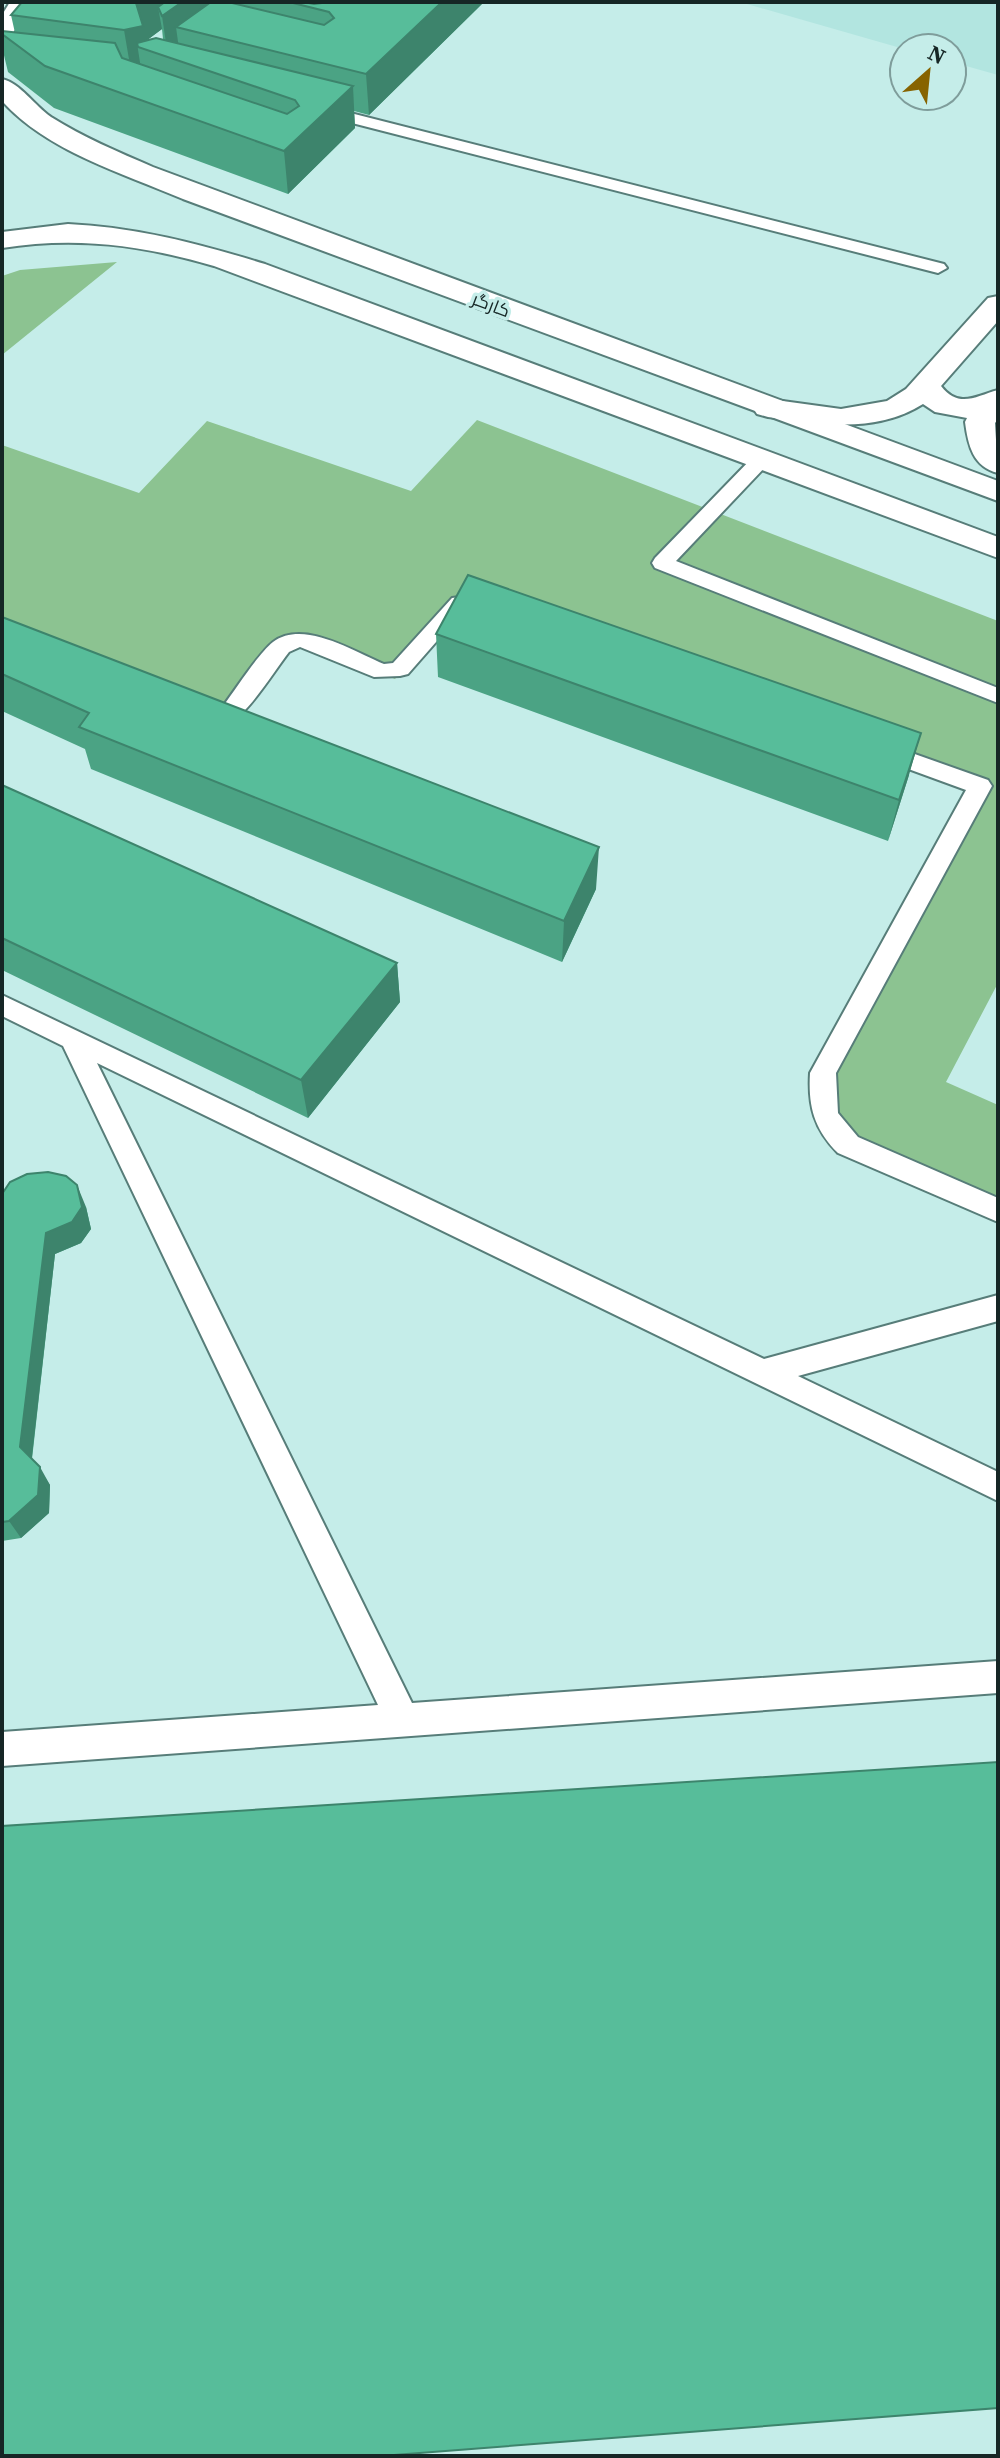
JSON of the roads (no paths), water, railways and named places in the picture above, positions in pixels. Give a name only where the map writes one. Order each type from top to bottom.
[{"type":"main road","points":[[2,32],[22,2]]},
{"type":"main road","name":"کارگر","points":[[2,86],[15,104],[86,146],[192,193],[998,492]]},
{"type":"main road","points":[[2,240],[73,232],[109,233],[191,249],[255,270],[998,548]]},
{"type":"main road","points":[[768,408],[841,418],[896,408],[925,385],[998,304]]},
{"type":"main road","points":[[474,353],[523,317]]},
{"type":"main road","points":[[925,385],[935,399],[958,408],[984,408],[997,400]]},
{"type":"main road","points":[[997,400],[980,422],[984,448],[998,464]]},
{"type":"lane","points":[[303,106],[938,268]]},
{"type":"lane","points":[[761,460],[662,563],[998,696]]},
{"type":"lane","points":[[178,711],[193,717],[220,719],[231,711],[281,647],[290,641],[309,642],[382,672],[393,672],[400,669],[459,603],[474,602],[504,613]]},
{"type":"lane","points":[[861,742],[980,786],[823,1073],[824,1115],[831,1130],[848,1145],[998,1210]]},
{"type":"lane","points":[[2,1005],[998,1487]]},
{"type":"lane","points":[[73,1040],[402,1719]]},
{"type":"lane","points":[[761,1373],[998,1308]]},
{"type":"lane","points":[[2,1749],[998,1677]]}]
